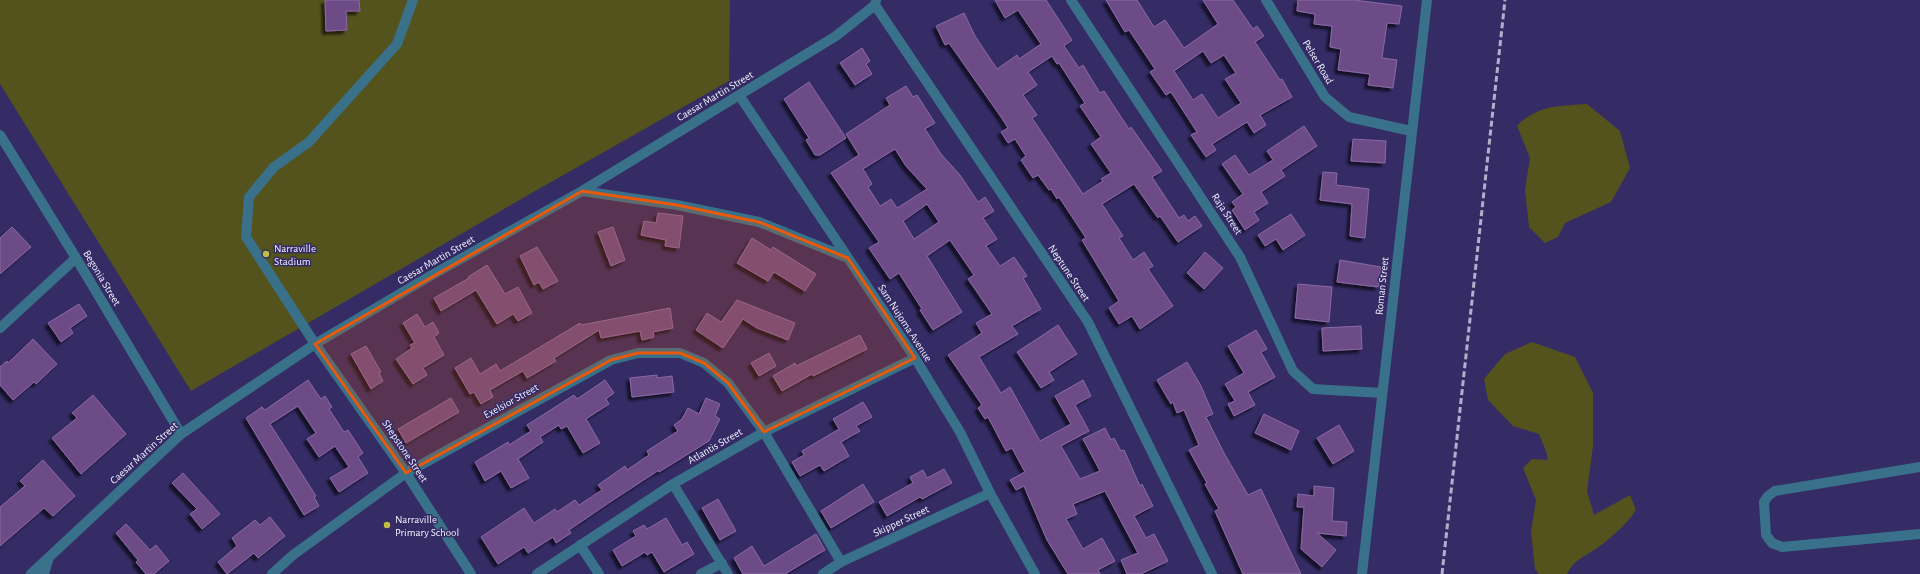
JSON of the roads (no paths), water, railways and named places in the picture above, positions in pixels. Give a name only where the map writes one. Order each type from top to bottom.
[{"type":"street","name":"Shepstone Street","points":[[413,0],[397,44],[309,142],[274,167],[249,197],[246,237],[315,344],[406,473],[471,574]]},
{"type":"street","name":"Raja Street","points":[[1071,0],[1240,257],[1293,371],[1313,389],[1382,393]]},
{"type":"street","name":"Pelser Road","points":[[1266,0],[1325,97],[1350,117],[1411,131]]},
{"type":"street","name":"Roman Street","points":[[1362,574],[1427,0]]},
{"type":"street","name":"Caesar Martin Street","points":[[30,574],[181,434],[315,344],[430,276],[582,191],[836,36],[875,2]]},
{"type":"street","name":"Neptune Street","points":[[875,2],[1088,322],[1212,574]]},
{"type":"street","name":"Sam Nujoma Avenue","points":[[739,95],[915,358],[960,432],[990,493],[1035,574]]},
{"type":"street","name":"Begonia Street","points":[[0,135],[76,258],[181,434]]},
{"type":"street","points":[[582,191],[677,205],[758,222],[848,258]]},
{"type":"street","points":[[0,328],[76,258]]},
{"type":"street","name":"Exelsior Street","points":[[272,574],[293,555],[406,473],[611,360],[638,354],[680,353],[704,363],[728,383],[764,432],[841,562]]},
{"type":"street","name":"Atlantis Street","points":[[537,574],[674,484],[764,432],[915,358]]},
{"type":"street","points":[[1920,467],[1775,491],[1768,496],[1764,502],[1766,535],[1772,543],[1782,547],[1920,534]]},
{"type":"street","points":[[674,484],[728,574]]},
{"type":"street","name":"Skipper Street","points":[[823,574],[841,562],[990,493]]},
{"type":"street","points":[[580,546],[599,574]]},
{"type":"street","points":[[44,574],[49,558]]},
{"type":"street","points":[[701,574],[722,563]]},
{"type":"railway","points":[[1442,574],[1505,0]]},
{"type":"place","name":"Narraville Stadium","points":[[266,254]]},
{"type":"place","name":"Narraville Primary School","points":[[387,525]]}]
